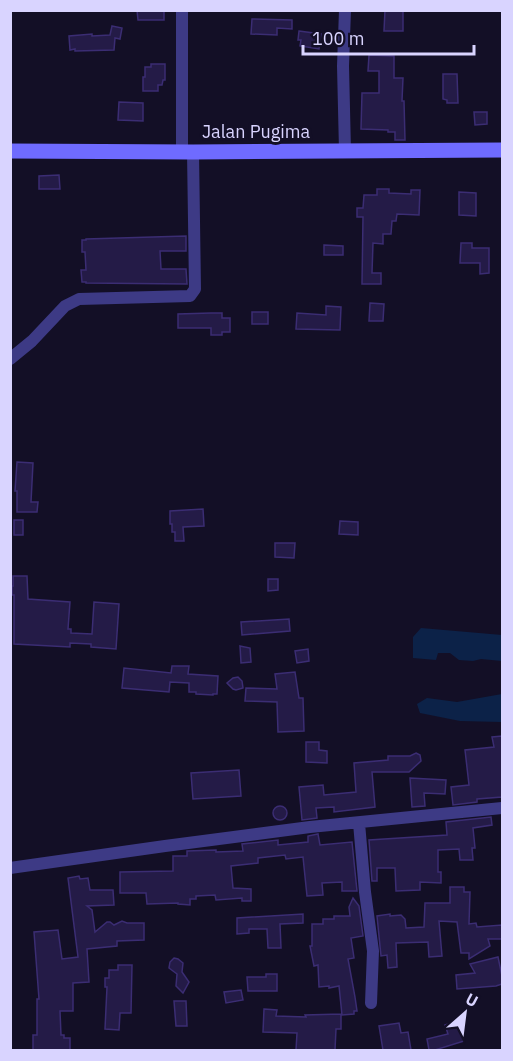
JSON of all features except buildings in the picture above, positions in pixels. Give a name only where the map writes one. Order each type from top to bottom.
[{"type":"street","points":[[10,359],[32,341],[65,306],[79,299],[190,296],[195,289],[182,10]]},
{"type":"street","points":[[345,10],[343,66],[345,151]]},
{"type":"street","name":"Jalan Pugima","points":[[10,151],[502,150]]},
{"type":"street","points":[[10,868],[310,828],[502,808]]},
{"type":"street","points":[[359,823],[373,951],[371,1003]]},
{"type":"water","points":[[421,628],[502,635],[502,661],[459,660],[450,653],[438,653],[436,660],[413,658],[413,637]]},
{"type":"water","points":[[502,694],[502,722],[460,721],[420,713],[417,704],[427,698],[457,702]]}]
